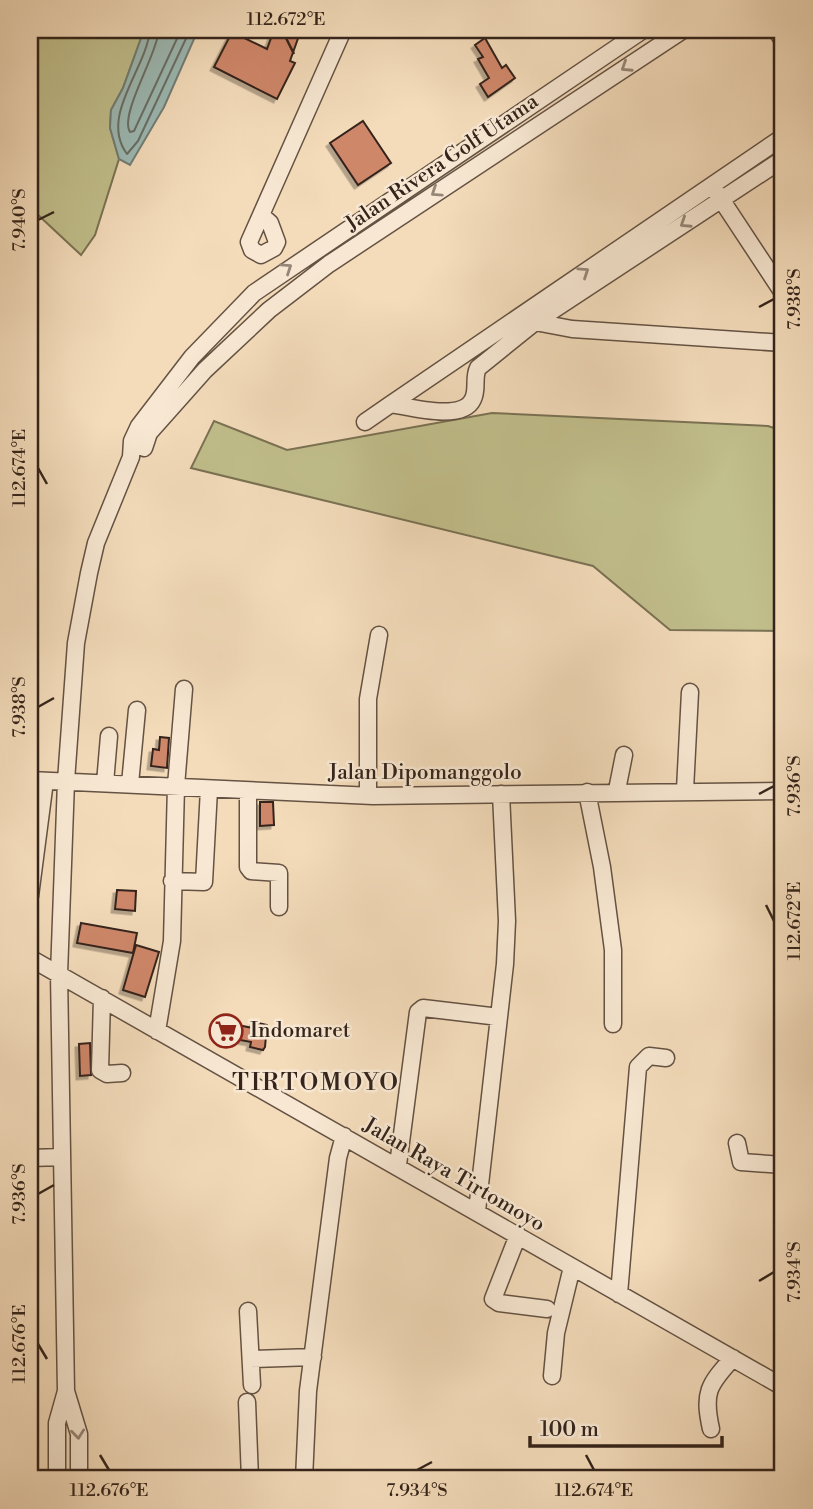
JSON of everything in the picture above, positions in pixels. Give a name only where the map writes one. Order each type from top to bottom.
[{"type":"street","points":[[262,216],[344,30]]},
{"type":"street","name":"Jalan Rivera Golf Utama","points":[[65,1391],[59,974],[66,781],[76,643],[96,543],[150,411],[192,357],[254,293],[643,30]]},
{"type":"street","name":"Jalan Rivera Golf Utama","points":[[131,459],[211,378],[232,344],[269,310],[329,264],[683,30]]},
{"type":"street","points":[[776,30],[783,41]]},
{"type":"street","points":[[717,193],[783,137]]},
{"type":"street","points":[[365,422],[531,317],[717,193],[783,159]]},
{"type":"street","points":[[717,193],[783,293]]},
{"type":"street","points":[[254,293],[269,310]]},
{"type":"street","points":[[531,317],[572,329],[783,343]]},
{"type":"street","points":[[391,404],[444,412],[465,408],[472,403],[475,395],[474,375],[478,368],[531,317]]},
{"type":"street","points":[[368,795],[368,699],[379,635]]},
{"type":"street","points":[[157,1031],[172,941],[176,786],[184,689]]},
{"type":"street","points":[[685,790],[690,692]]},
{"type":"street","points":[[130,784],[138,710]]},
{"type":"street","points":[[104,783],[109,736]]},
{"type":"street","points":[[617,790],[624,755]]},
{"type":"street","points":[[30,896],[37,780]]},
{"type":"street","name":"Jalan Dipomanggolo","points":[[37,780],[248,792],[368,795],[783,790]]},
{"type":"street","points":[[172,881],[204,881],[209,789]]},
{"type":"street","points":[[248,792],[248,867],[251,871],[279,873],[279,907]]},
{"type":"street","points":[[587,792],[602,867],[613,950],[613,1024]]},
{"type":"street","points":[[478,1211],[507,921],[500,794]]},
{"type":"street","name":"Jalan Raya Tirtomoyo","points":[[30,958],[398,1165],[572,1268],[783,1387]]},
{"type":"street","points":[[102,998],[100,1070],[107,1074],[122,1073]]},
{"type":"street","points":[[398,1165],[418,1012],[423,1008],[499,1017]]},
{"type":"street","points":[[619,1294],[638,1068],[649,1056],[666,1058]]},
{"type":"street","points":[[304,1479],[308,1391],[338,1158],[344,1136]]},
{"type":"street","points":[[737,1143],[741,1162],[783,1165]]},
{"type":"street","points":[[30,1158],[62,1157]]},
{"type":"street","points":[[518,1235],[493,1299],[499,1303],[547,1309]]},
{"type":"street","points":[[552,1376],[556,1333],[572,1268]]},
{"type":"street","points":[[248,1311],[252,1385]]},
{"type":"street","points":[[251,1359],[313,1357]]},
{"type":"street","points":[[711,1429],[707,1410],[708,1391],[733,1359]]},
{"type":"street","points":[[57,1479],[57,1423],[65,1391]]},
{"type":"street","points":[[65,1391],[79,1434],[79,1479]]},
{"type":"street","points":[[247,1402],[250,1479],[324,1479]]},
{"type":"shaded area","points":[[30,30],[144,30],[123,88],[111,110],[110,128],[119,159],[95,235],[81,255],[37,214],[30,212]]},
{"type":"shaded area","points":[[492,413],[768,426],[783,431],[783,631],[670,630],[593,566],[191,468],[214,421],[287,450]]},
{"type":"water","points":[[144,30],[198,30],[164,107],[130,165],[119,159],[110,128],[111,110],[123,88]]},
{"type":"building","points":[[274,30],[301,30],[290,61],[295,63],[277,99],[214,67],[232,32],[267,49]]},
{"type":"building","points":[[485,38],[502,68],[506,65],[515,78],[488,97],[480,84],[489,78],[478,59],[483,57],[475,45]]},
{"type":"building","points":[[363,121],[391,163],[358,185],[330,143]]},
{"type":"building","points":[[160,737],[169,738],[167,768],[151,766],[153,749],[159,750]]},
{"type":"building","points":[[260,802],[273,802],[274,825],[260,826]]},
{"type":"building","points":[[117,890],[136,891],[135,911],[115,909]]},
{"type":"building","points":[[81,923],[137,933],[133,953],[77,943]]},
{"type":"building","points":[[136,945],[159,952],[145,997],[123,990]]},
{"type":"building","points":[[217,1021],[253,1028],[254,1022],[267,1025],[265,1047],[263,1050],[250,1047],[251,1042],[214,1035]]},
{"type":"building","points":[[90,1043],[91,1075],[80,1076],[79,1044]]},
{"type":"place","name":"Indomaret","points":[[226,1031]]},
{"type":"district","name":"TIRTOMOYO","points":[[316,1083]]}]
